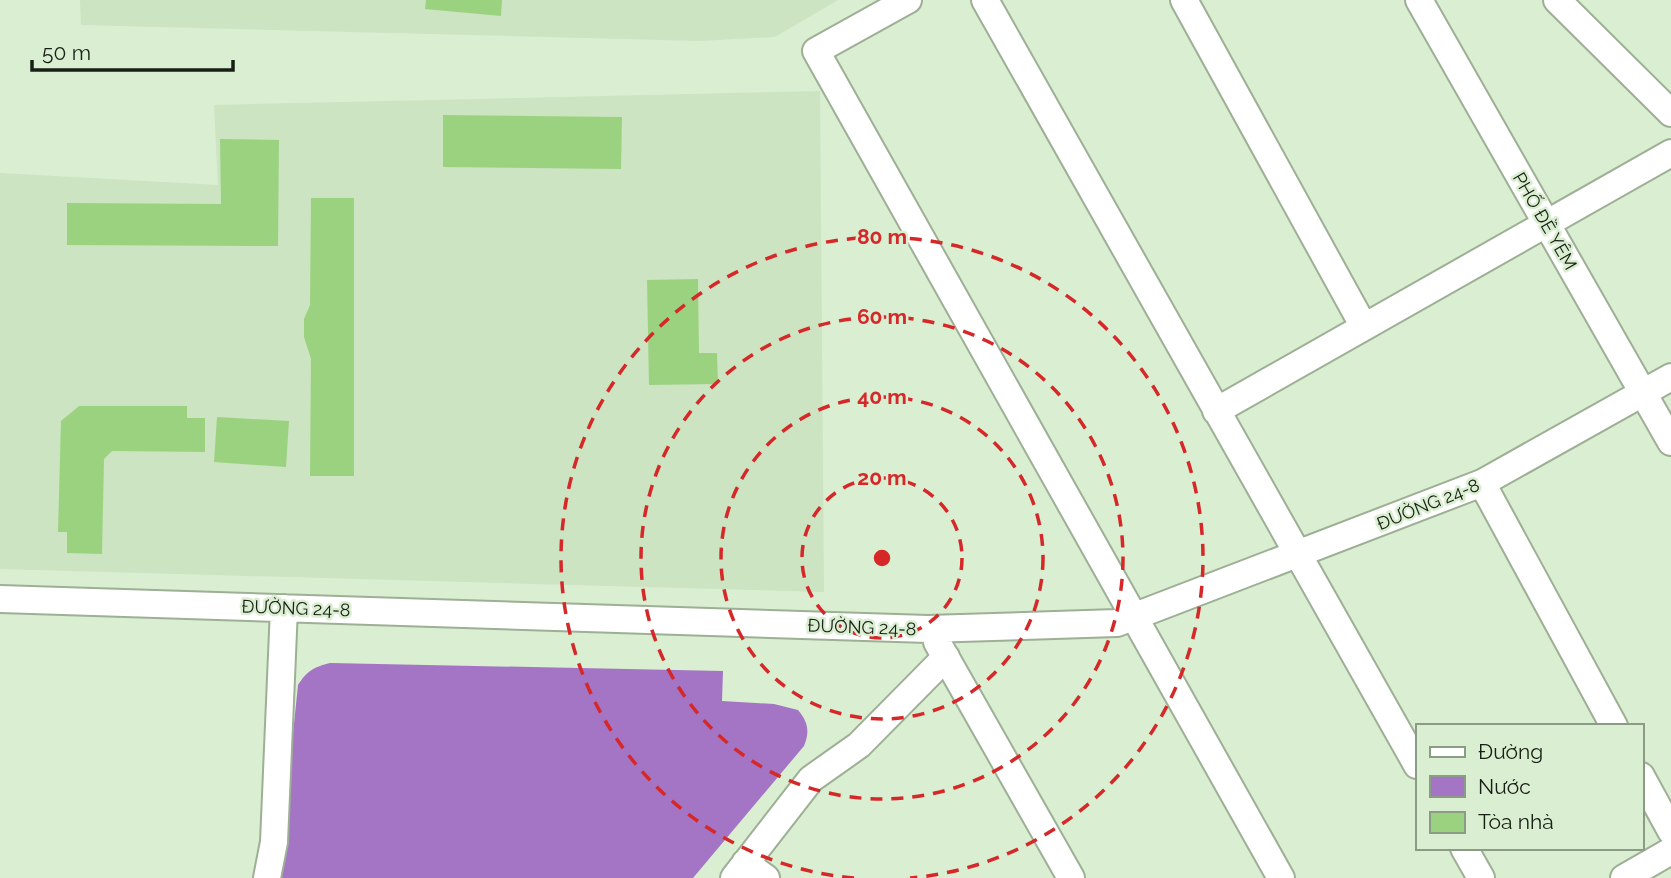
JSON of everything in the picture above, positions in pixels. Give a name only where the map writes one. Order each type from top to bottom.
[{"type":"street","points":[[908,0],[816,51],[1281,878]]},
{"type":"street","points":[[985,0],[1416,763]]},
{"type":"street","points":[[1184,0],[1364,327]]},
{"type":"street","name":"PHỐ ĐỀ YÊM","points":[[1419,0],[1671,442]]},
{"type":"street","points":[[1557,0],[1671,113]]},
{"type":"street","points":[[1216,411],[1671,153]]},
{"type":"street","name":"ĐƯỜNG 24-8","points":[[0,599],[928,629],[1117,623],[1482,483],[1671,377]]},
{"type":"street","points":[[1482,483],[1613,724]]},
{"type":"street","points":[[267,878],[274,842],[284,608]]},
{"type":"street","points":[[928,629],[1071,878]]},
{"type":"street","points":[[748,873],[811,779],[859,745],[946,657]]},
{"type":"street","points":[[1643,780],[1671,831]]},
{"type":"street","points":[[1466,850],[1481,878]]},
{"type":"street","points":[[1624,878],[1671,851]]},
{"type":"shaded area","points":[[80,0],[838,0],[775,37],[700,41],[81,25]]},
{"type":"shaded area","points":[[820,91],[824,592],[0,569],[0,173],[218,185],[214,105]]},
{"type":"water","points":[[330,663],[723,671],[722,701],[774,704],[798,710],[806,723],[807,736],[804,746],[693,878],[278,878],[298,685],[311,670]]},
{"type":"building","points":[[426,0],[502,0],[501,16],[425,9]]},
{"type":"building","points":[[443,115],[622,117],[621,169],[443,167]]},
{"type":"building","points":[[220,139],[279,140],[278,246],[67,245],[67,203],[221,204]]},
{"type":"building","points":[[311,198],[354,198],[354,476],[310,476],[311,359],[304,337],[304,319],[310,305]]},
{"type":"building","points":[[698,279],[699,353],[717,353],[718,384],[649,385],[647,280]]},
{"type":"building","points":[[79,406],[187,406],[187,418],[205,418],[205,452],[112,451],[104,459],[102,554],[67,553],[67,532],[58,532],[61,421]]},
{"type":"building","points":[[217,417],[289,421],[286,467],[214,462]]}]
